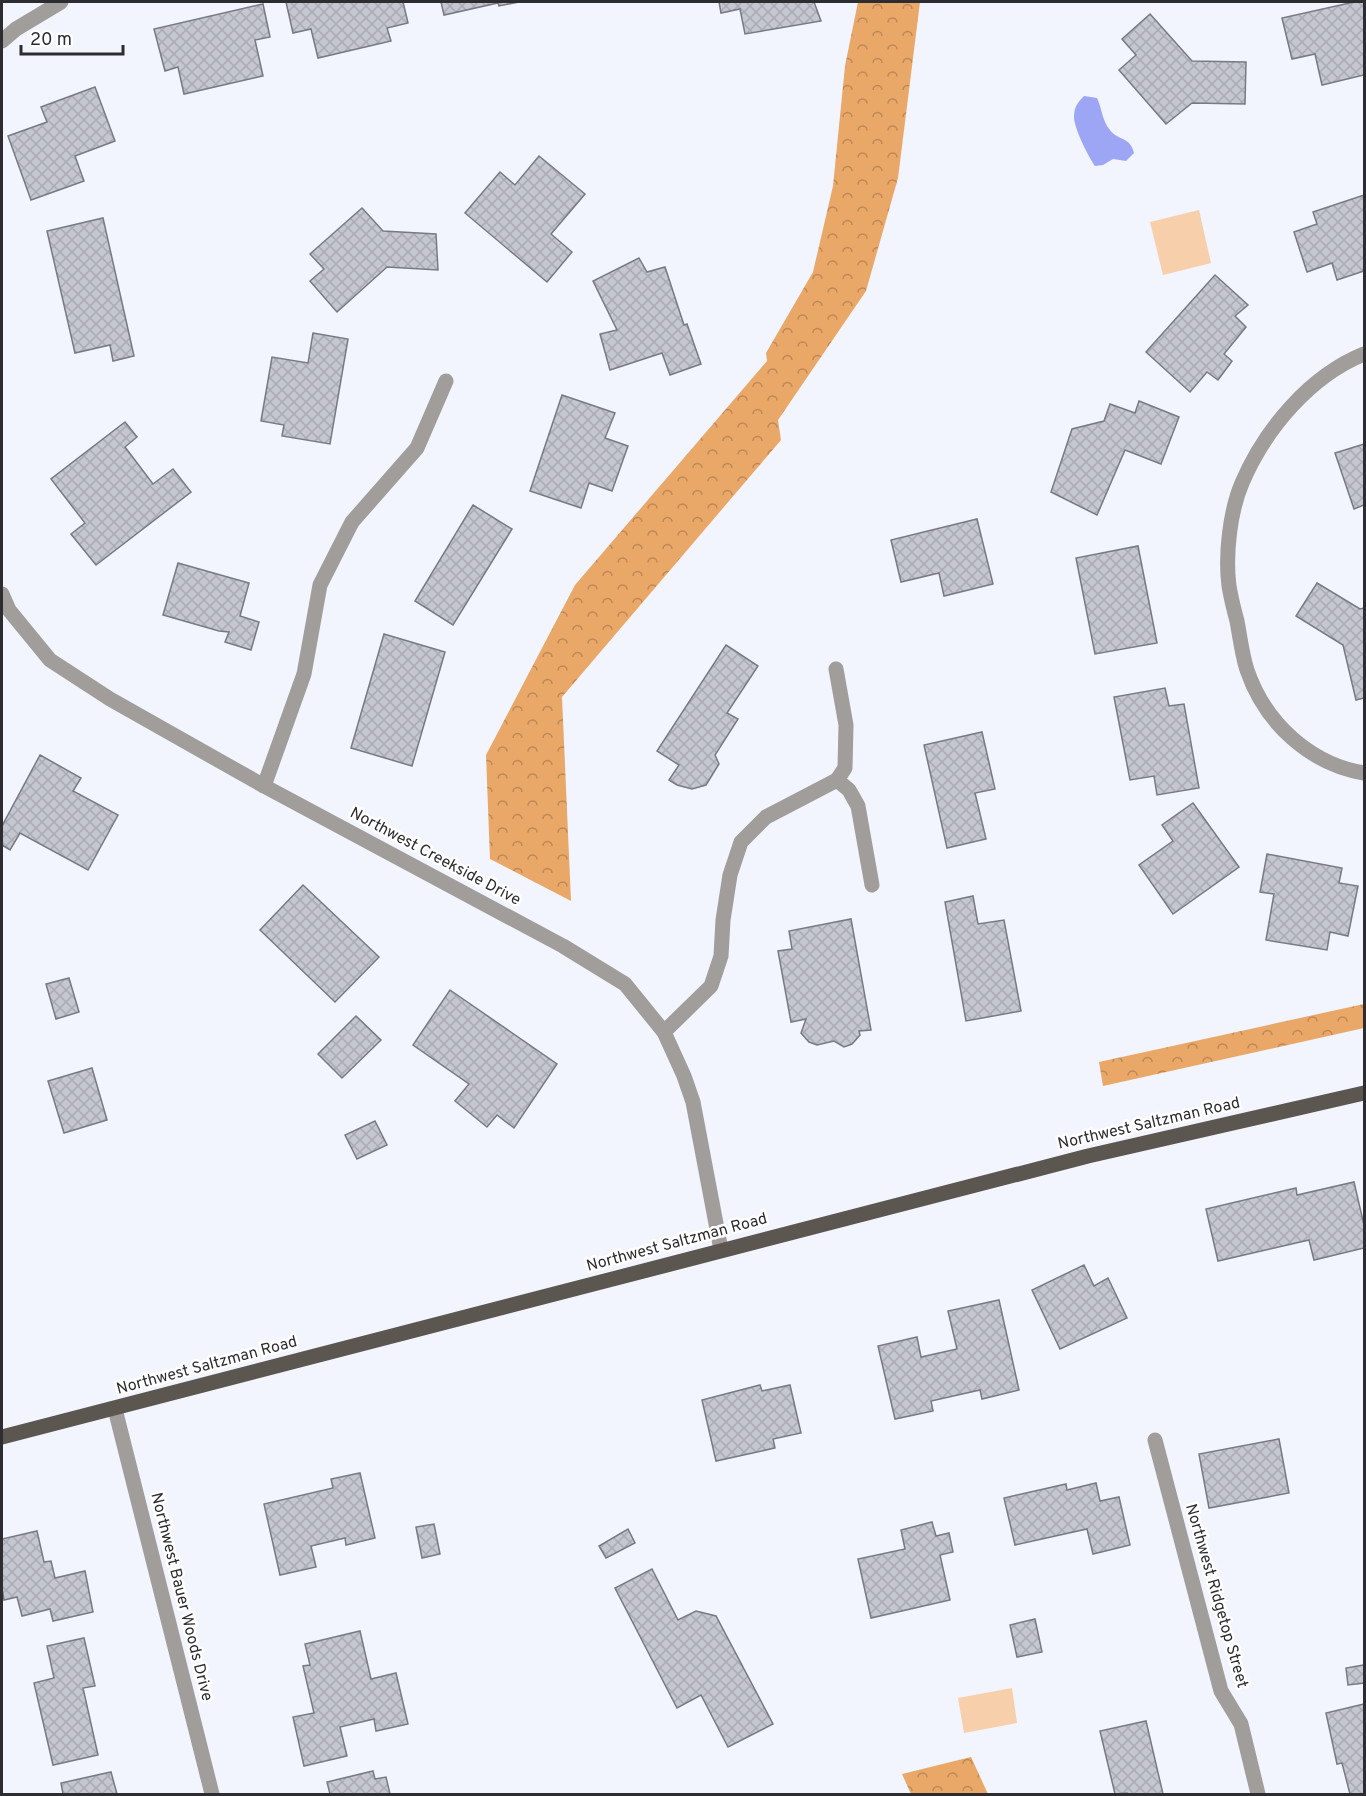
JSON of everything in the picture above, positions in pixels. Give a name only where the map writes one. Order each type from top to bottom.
[{"type":"main road","name":"Northwest Saltzman Road","points":[[2,1437],[1088,1156],[1365,1093]]},
{"type":"street","points":[[2,40],[61,2]]},
{"type":"street","points":[[1365,354],[1324,375],[1265,438],[1241,484],[1229,530],[1229,584],[1247,670],[1263,705],[1283,731],[1316,756],[1345,770],[1365,773]]},
{"type":"street","points":[[264,786],[304,674],[320,585],[352,522],[417,448],[446,381]]},
{"type":"street","name":"Northwest Creekside Drive","points":[[2,594],[9,610],[50,660],[110,699],[264,786],[562,946],[625,984],[664,1032],[684,1076],[693,1102],[721,1250]]},
{"type":"street","points":[[664,1032],[711,986],[721,956],[723,920],[730,875],[741,842],[765,817],[837,780],[845,768],[846,725],[836,669]]},
{"type":"street","points":[[837,780],[849,790],[858,806],[873,885]]},
{"type":"street","name":"Northwest Bauer Woods Drive","points":[[115,1409],[212,1794]]},
{"type":"street","name":"Northwest Ridgetop Street","points":[[1155,1440],[1221,1691],[1241,1724],[1258,1794]]},
{"type":"green space","points":[[858,2],[920,2],[898,178],[866,291],[778,420],[781,440],[562,697],[571,901],[490,859],[486,755],[575,585],[767,361],[766,353],[813,272],[833,186],[845,66]]},
{"type":"green space","points":[[1364,1004],[1364,1028],[1103,1086],[1099,1062]]},
{"type":"green space","points":[[971,1757],[988,1794],[911,1794],[902,1774]]},
{"type":"shaded area","points":[[1199,210],[1211,263],[1163,275],[1150,222]]},
{"type":"shaded area","points":[[1012,1688],[1017,1723],[964,1733],[958,1698]]},
{"type":"water","points":[[1084,96],[1097,98],[1107,126],[1113,133],[1130,144],[1134,153],[1126,161],[1113,159],[1103,165],[1095,166],[1082,142],[1075,122],[1074,113]]},
{"type":"building","points":[[286,2],[403,2],[408,23],[387,28],[391,41],[318,58],[311,29],[293,33]]},
{"type":"building","points":[[441,2],[519,2],[499,6],[498,3],[444,15]]},
{"type":"building","points":[[719,2],[814,2],[821,21],[745,34],[740,9],[721,13]]},
{"type":"building","points":[[1354,2],[1364,2],[1364,75],[1322,85],[1315,54],[1292,59],[1282,18]]},
{"type":"building","points":[[263,4],[270,37],[255,40],[263,76],[184,94],[178,67],[165,71],[154,29]]},
{"type":"building","points":[[1150,14],[1192,61],[1246,62],[1245,104],[1192,103],[1166,124],[1119,70],[1136,55],[1122,39]]},
{"type":"building","points":[[95,87],[115,141],[75,156],[84,181],[31,200],[8,136],[47,122],[41,107]]},
{"type":"building","points":[[539,156],[585,194],[551,234],[572,252],[547,282],[465,213],[500,172],[515,185]]},
{"type":"building","points":[[1364,195],[1364,271],[1337,280],[1332,263],[1307,272],[1294,232],[1317,224],[1313,212]]},
{"type":"building","points":[[362,208],[383,231],[436,234],[438,270],[387,267],[337,312],[310,281],[324,269],[310,254]]},
{"type":"building","points":[[103,218],[134,356],[113,361],[110,345],[75,353],[47,231]]},
{"type":"building","points":[[639,258],[647,272],[665,267],[684,325],[687,324],[701,364],[670,375],[662,353],[610,370],[600,334],[617,330],[593,281]]},
{"type":"building","points":[[1215,275],[1248,305],[1235,316],[1246,327],[1224,354],[1232,361],[1218,380],[1207,372],[1190,392],[1146,352]]},
{"type":"building","points":[[313,333],[348,339],[330,444],[282,436],[284,425],[261,421],[272,357],[308,363]]},
{"type":"building","points":[[562,395],[615,413],[605,438],[628,446],[612,491],[589,483],[581,508],[530,491]]},
{"type":"building","points":[[1139,401],[1179,417],[1161,464],[1125,450],[1097,515],[1051,492],[1072,429],[1104,421],[1110,404],[1135,413]]},
{"type":"building","points":[[125,422],[137,437],[125,447],[153,484],[173,469],[191,492],[96,565],[71,534],[85,523],[51,479]]},
{"type":"building","points":[[1364,444],[1364,505],[1354,509],[1335,453]]},
{"type":"building","points":[[473,505],[512,529],[453,625],[415,601]]},
{"type":"building","points":[[977,519],[993,584],[944,596],[939,573],[901,582],[891,540]]},
{"type":"building","points":[[1138,546],[1157,643],[1095,654],[1076,558]]},
{"type":"building","points":[[178,563],[249,583],[240,616],[259,622],[251,650],[225,642],[229,632],[163,615]]},
{"type":"building","points":[[1317,583],[1360,609],[1364,608],[1364,698],[1356,700],[1343,645],[1296,616]]},
{"type":"building","points":[[384,634],[445,652],[412,766],[351,748]]},
{"type":"building","points":[[726,645],[758,666],[727,713],[738,719],[715,755],[719,764],[706,785],[692,789],[677,785],[669,780],[679,765],[657,751]]},
{"type":"building","points":[[1165,688],[1169,706],[1184,704],[1199,788],[1157,795],[1154,776],[1130,780],[1114,697]]},
{"type":"building","points":[[982,732],[995,789],[975,793],[986,839],[947,848],[924,745]]},
{"type":"building","points":[[40,755],[81,778],[73,791],[118,815],[88,870],[20,833],[10,850],[2,845],[2,826]]},
{"type":"building","points":[[1193,803],[1239,867],[1173,914],[1139,865],[1173,841],[1162,825]]},
{"type":"building","points":[[1267,854],[1342,868],[1339,883],[1358,886],[1348,936],[1330,932],[1327,950],[1266,940],[1274,894],[1260,892]]},
{"type":"building","points":[[303,885],[379,957],[335,1002],[260,930]]},
{"type":"building","points":[[973,896],[978,924],[1004,920],[1021,1011],[966,1021],[945,902]]},
{"type":"building","points":[[851,919],[871,1030],[859,1031],[860,1035],[852,1044],[844,1047],[834,1041],[817,1045],[809,1042],[801,1033],[806,1019],[791,1022],[778,951],[792,949],[789,931]]},
{"type":"building","points":[[69,978],[79,1012],[56,1019],[46,984]]},
{"type":"building","points":[[450,990],[557,1064],[514,1128],[497,1115],[487,1127],[455,1101],[469,1084],[413,1045]]},
{"type":"building","points":[[356,1016],[381,1040],[342,1078],[318,1054]]},
{"type":"building","points":[[92,1068],[107,1120],[64,1133],[48,1081]]},
{"type":"building","points":[[375,1121],[387,1145],[357,1159],[345,1135]]},
{"type":"building","points":[[1354,1182],[1364,1225],[1364,1248],[1314,1260],[1309,1240],[1218,1261],[1206,1209],[1296,1188],[1297,1195]]},
{"type":"building","points":[[1084,1265],[1094,1286],[1108,1278],[1127,1318],[1060,1349],[1032,1290]]},
{"type":"building","points":[[999,1300],[1019,1390],[982,1399],[980,1390],[931,1401],[933,1411],[895,1419],[878,1346],[917,1337],[921,1357],[957,1349],[948,1311]]},
{"type":"building","points":[[760,1385],[762,1391],[790,1385],[801,1433],[773,1439],[775,1448],[716,1461],[702,1400]]},
{"type":"building","points":[[1279,1439],[1289,1493],[1209,1508],[1199,1454]]},
{"type":"building","points":[[360,1473],[375,1538],[346,1545],[345,1538],[311,1546],[316,1567],[280,1575],[264,1504],[333,1488],[331,1479]]},
{"type":"building","points":[[1096,1483],[1100,1501],[1119,1497],[1130,1545],[1093,1554],[1087,1529],[1015,1545],[1004,1498],[1066,1484],[1067,1490]]},
{"type":"building","points":[[932,1522],[936,1536],[949,1533],[953,1552],[940,1555],[950,1600],[871,1618],[858,1559],[905,1549],[901,1530]]},
{"type":"building","points":[[434,1524],[440,1554],[422,1558],[416,1527]]},
{"type":"building","points":[[628,1529],[635,1543],[606,1558],[599,1546]]},
{"type":"building","points":[[37,1531],[44,1562],[51,1561],[55,1578],[85,1571],[93,1612],[53,1621],[50,1609],[22,1616],[17,1597],[4,1600],[2,1539]]},
{"type":"building","points":[[652,1569],[678,1620],[696,1611],[716,1616],[773,1724],[728,1747],[701,1695],[677,1708],[615,1588]]},
{"type":"building","points":[[1035,1619],[1042,1652],[1017,1657],[1010,1625]]},
{"type":"building","points":[[360,1631],[371,1679],[396,1673],[408,1724],[376,1731],[374,1719],[340,1727],[347,1756],[304,1766],[293,1717],[314,1713],[303,1666],[310,1665],[305,1644]]},
{"type":"building","points":[[84,1638],[95,1686],[83,1688],[98,1755],[53,1765],[34,1683],[54,1678],[47,1646]]},
{"type":"building","points":[[1364,1665],[1364,1683],[1348,1685],[1346,1668]]},
{"type":"building","points":[[1364,1704],[1364,1794],[1350,1794],[1342,1763],[1337,1764],[1326,1713]]},
{"type":"building","points":[[1146,1721],[1163,1794],[1115,1794],[1100,1731]]},
{"type":"building","points":[[373,1771],[375,1779],[386,1777],[390,1794],[330,1794],[327,1782]]},
{"type":"building","points":[[111,1772],[117,1794],[63,1794],[61,1783]]}]
